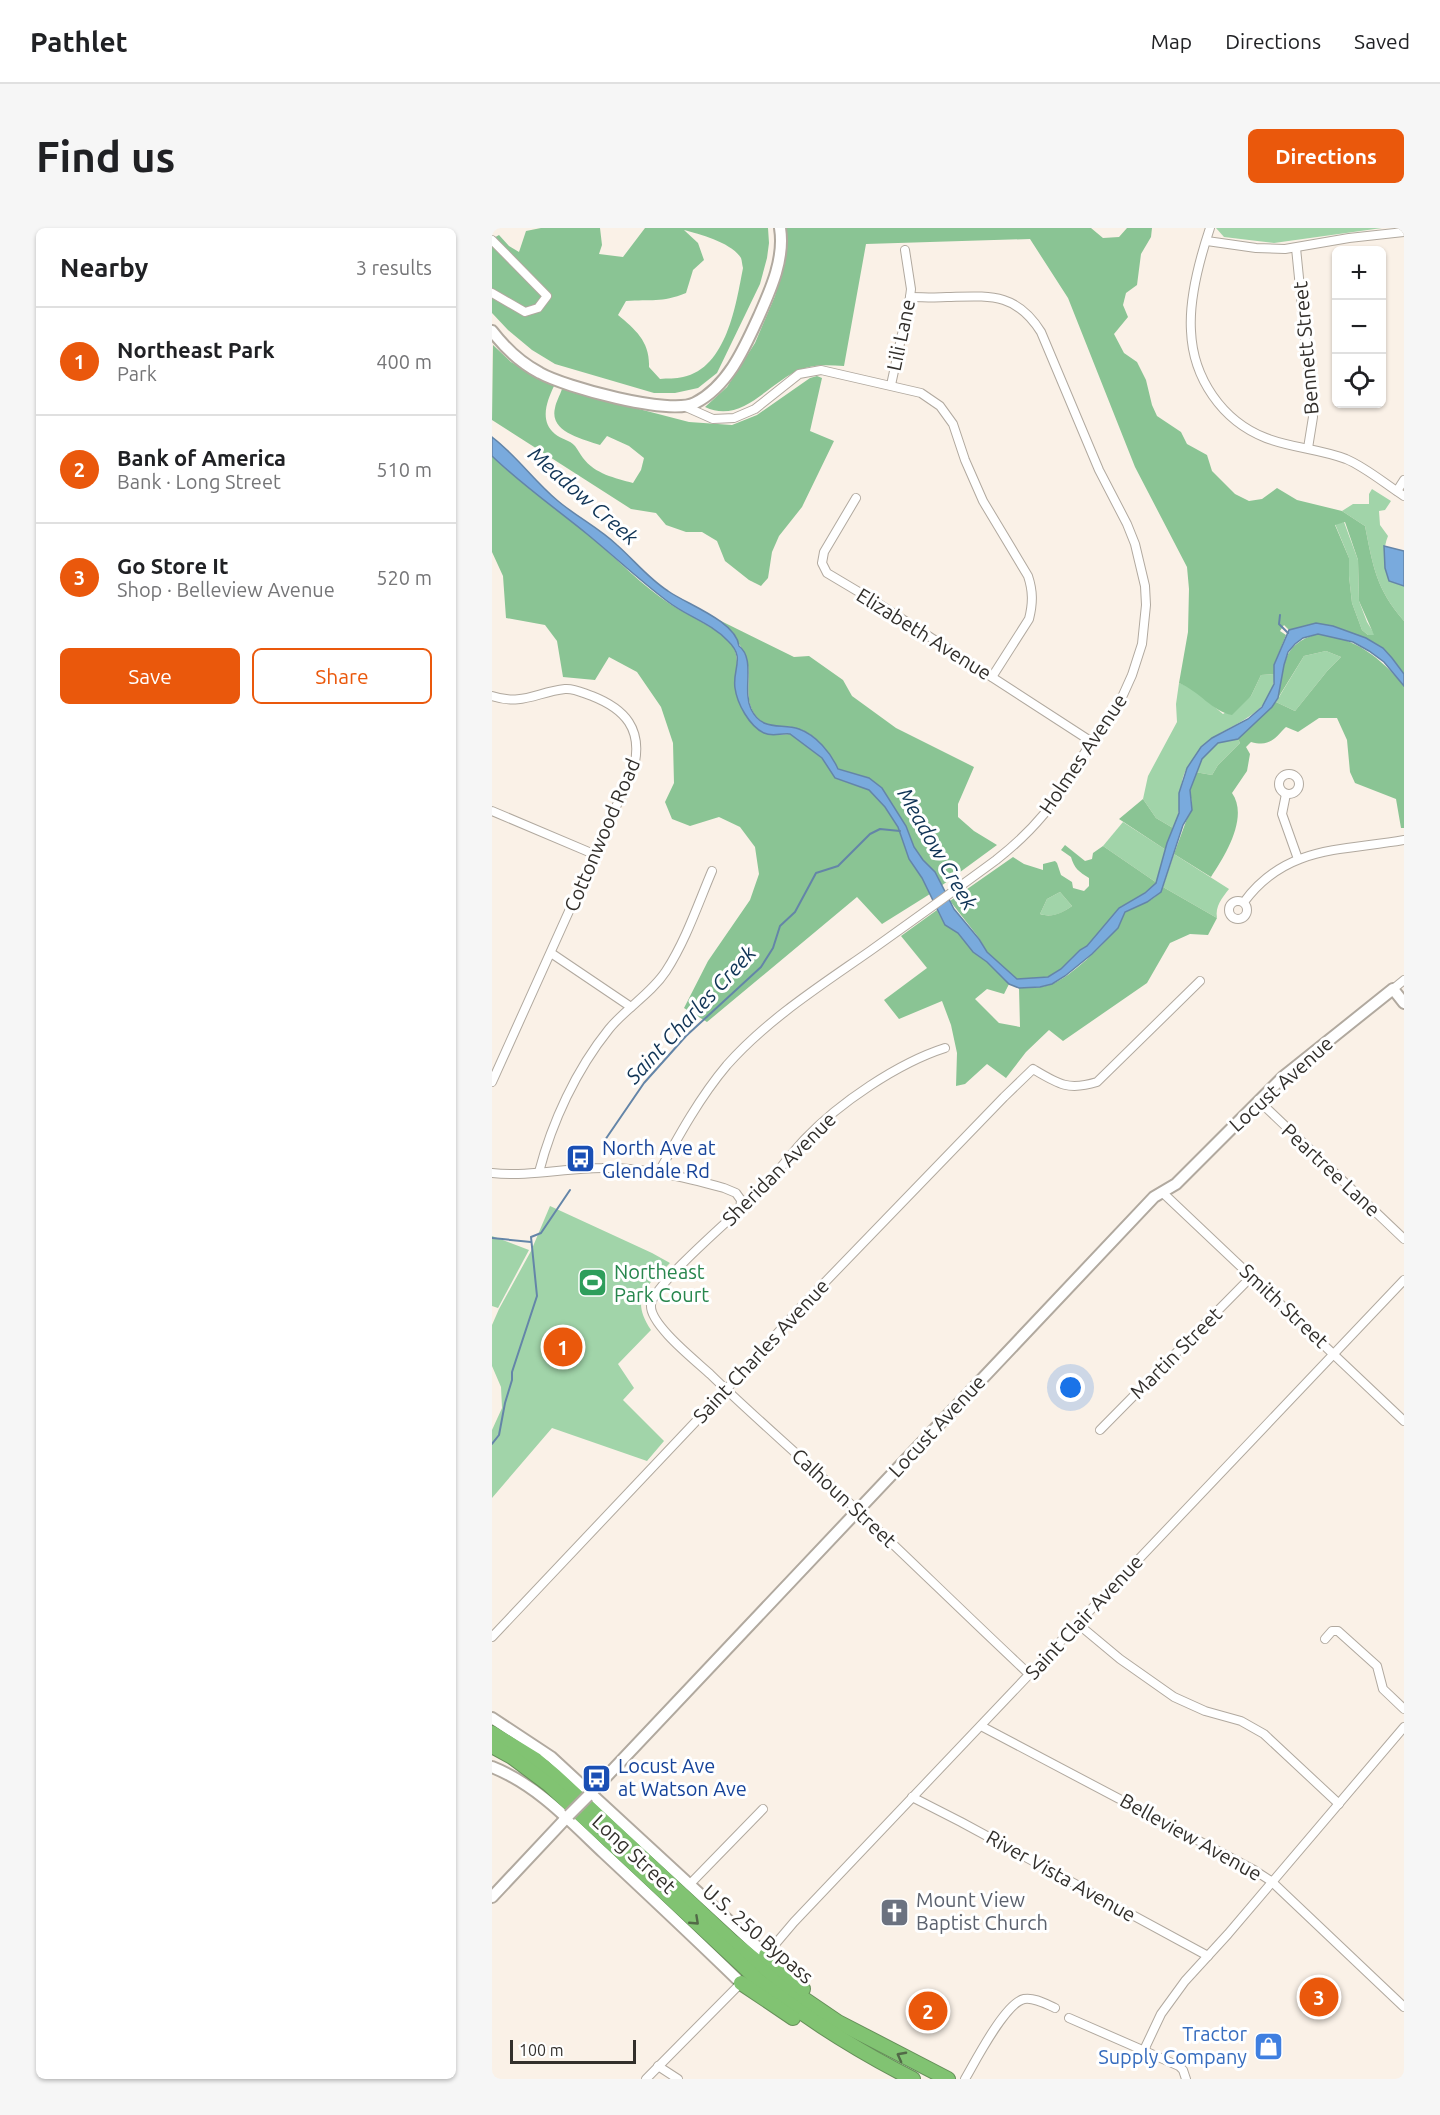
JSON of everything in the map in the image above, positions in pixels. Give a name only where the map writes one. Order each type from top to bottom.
[{"type":"highway","name":"U.S. 250 Bypass","points":[[492,1733],[536,1760],[733,1942],[773,1976],[816,2008],[855,2032]]},
{"type":"highway","points":[[492,1746],[531,1770],[548,1784],[759,1981],[796,2010],[841,2040]]},
{"type":"highway","points":[[766,1955],[817,2000],[841,2016],[855,2032],[948,2079]]},
{"type":"highway","points":[[741,1983],[797,2020],[841,2040],[913,2079]]},
{"type":"street","points":[[492,331],[500,342],[527,365],[554,380],[655,406],[686,406],[695,403],[720,384],[737,360],[755,324],[774,278],[780,252],[780,228]]},
{"type":"street","points":[[1210,228],[1191,317],[1193,349],[1203,379],[1220,405],[1240,424],[1264,437],[1347,460],[1401,494],[1404,480]]},
{"type":"street","points":[[1207,241],[1256,248],[1296,248],[1349,238],[1404,232]]},
{"type":"street","points":[[492,240],[547,296],[538,308],[525,312],[492,293]]},
{"type":"street","name":"Bennett Street","points":[[1296,248],[1313,417],[1308,448]]},
{"type":"street","name":"Lili Lane","points":[[891,385],[910,297],[905,250]]},
{"type":"street","name":"Holmes Avenue","points":[[659,1172],[715,1080],[744,1047],[774,1020],[1019,842],[1033,827],[1124,694],[1142,644],[1146,615],[1145,586],[1141,565],[1129,528],[1099,470],[1041,332],[1028,313],[1008,301],[986,296],[910,297]]},
{"type":"street","points":[[686,406],[713,419],[734,418],[755,409],[790,380],[811,371],[831,371],[921,393],[931,399],[954,424],[974,482],[1028,576],[1033,597],[1029,619],[992,677]]},
{"type":"street","name":"Elizabeth Avenue","points":[[856,498],[824,552],[822,563],[828,573],[1092,742]]},
{"type":"street","name":"Cottonwood Road","points":[[492,696],[514,701],[526,700],[565,689],[605,701],[614,706],[627,719],[636,739],[637,757],[596,855],[492,1082]]},
{"type":"street","points":[[1287,794],[1282,814],[1298,859]]},
{"type":"street","points":[[492,811],[596,855]]},
{"type":"street","points":[[1244,902],[1269,876],[1298,859],[1324,850],[1404,840]]},
{"type":"street","points":[[539,1172],[551,1132],[580,1074],[609,1029],[650,991],[666,971],[689,927],[712,871]]},
{"type":"street","points":[[551,954],[631,1007]]},
{"type":"street","name":"Locust Avenue","points":[[492,1897],[1154,1197],[1163,1193],[1192,1168],[1258,1100],[1291,1070],[1404,980]]},
{"type":"street","name":"Saint Charles Avenue","points":[[492,1637],[801,1307],[1033,1069],[1070,1087],[1082,1087],[1097,1082],[1200,981]]},
{"type":"street","points":[[1393,989],[1404,1003]]},
{"type":"street","name":"Sheridan Avenue","points":[[657,1322],[650,1307],[655,1293],[675,1271],[740,1211],[806,1138],[840,1108],[894,1070],[945,1048]]},
{"type":"street","name":"Peartree Lane","points":[[1258,1100],[1404,1239]]},
{"type":"street","points":[[492,1173],[610,1167],[659,1172],[736,1193],[741,1200],[740,1211]]},
{"type":"street","name":"Smith Street","points":[[1163,1193],[1404,1421]]},
{"type":"street","name":"Martin Street","points":[[1100,1430],[1252,1276]]},
{"type":"street","name":"Saint Clair Avenue","points":[[766,1955],[794,1922],[912,1797],[1404,1280]]},
{"type":"street","name":"Calhoun Street","points":[[657,1322],[1030,1675]]},
{"type":"street","points":[[1078,1624],[1120,1659],[1174,1697],[1205,1711],[1241,1721],[1264,1734],[1339,1804]]},
{"type":"street","points":[[1325,1639],[1332,1631],[1338,1631],[1377,1666],[1383,1689],[1404,1709]]},
{"type":"street","points":[[492,1718],[543,1751],[766,1955]]},
{"type":"street","name":"Belleview Avenue","points":[[981,1726],[1244,1864],[1271,1881],[1404,2007]]},
{"type":"street","points":[[1144,2050],[1172,1997],[1404,1727]]},
{"type":"street","name":"Long Street","points":[[492,1767],[530,1786],[568,1817],[741,1983]]},
{"type":"street","name":"River Vista Avenue","points":[[912,1797],[968,1825],[1208,1956]]},
{"type":"street","points":[[689,1885],[763,1809]]},
{"type":"street","points":[[646,2079],[741,1983]]},
{"type":"street","points":[[965,2079],[1002,2018],[1016,2002],[1029,1998],[1055,2008]]},
{"type":"street","points":[[1069,2018],[1179,2066],[1186,2079]]},
{"type":"street","points":[[658,2067],[678,2079]]},
{"type":"green space","points":[[541,228],[600,228],[602,245],[599,254],[623,257],[645,228],[768,228],[769,243],[760,284],[717,373],[698,388],[675,393],[654,393],[555,364],[532,350],[492,313],[492,239],[499,235],[509,246],[519,252],[526,231]],"holes":[[[684,230],[731,248],[741,258],[743,268],[727,333],[710,361],[698,371],[683,377],[660,379],[649,367],[647,350],[641,337],[618,315],[626,301],[663,299],[686,293],[693,270],[704,260],[698,243]]]},
{"type":"green space","points":[[785,228],[1091,228],[1103,238],[1119,237],[1127,228],[1152,228],[1151,237],[1141,254],[1137,285],[1126,293],[1123,305],[1128,317],[1114,334],[1124,353],[1137,362],[1146,380],[1157,416],[1181,432],[1187,444],[1207,455],[1212,471],[1235,494],[1249,501],[1262,499],[1277,488],[1297,500],[1342,511],[1365,526],[1373,565],[1381,587],[1404,621],[1404,674],[1392,658],[1365,638],[1332,626],[1316,623],[1289,630],[1284,625],[1280,631],[1286,635],[1274,665],[1274,674],[1261,675],[1251,696],[1232,715],[1219,710],[1179,683],[1188,632],[1187,567],[1135,467],[1068,298],[1030,239],[866,244],[844,366],[828,365],[802,369],[744,406],[732,410],[719,411],[705,407],[727,387],[755,343],[775,296],[787,247]],"holes":[[[1345,522],[1358,560],[1359,601],[1374,635],[1368,635],[1362,630],[1352,603],[1349,558],[1335,525]]]},
{"type":"green space","points":[[1216,228],[1382,228],[1274,243],[1224,237]]},
{"type":"green space","points":[[493,345],[511,362],[554,386],[547,404],[546,417],[550,429],[555,434],[573,444],[593,468],[606,475],[633,483],[641,470],[644,458],[629,446],[607,436],[600,445],[569,433],[557,423],[555,408],[562,389],[689,422],[732,425],[757,415],[810,378],[817,376],[822,378],[810,431],[834,441],[802,507],[779,536],[772,552],[768,578],[761,586],[749,580],[725,561],[717,541],[702,532],[686,532],[666,525],[656,513],[631,509],[492,420]]},
{"type":"green space","points":[[492,456],[590,536],[649,589],[728,640],[736,655],[738,697],[745,708],[775,735],[790,734],[822,758],[835,778],[869,790],[885,807],[898,827],[909,859],[930,894],[882,924],[857,897],[707,1022],[684,1008],[708,961],[750,900],[759,874],[755,847],[740,827],[719,817],[690,826],[672,819],[665,802],[674,783],[673,743],[661,707],[637,672],[609,657],[595,680],[563,677],[557,641],[545,625],[506,618],[503,576],[492,552]]},
{"type":"green space","points":[[1372,489],[1391,501],[1385,510],[1379,511],[1380,525],[1388,536],[1384,558],[1389,581],[1404,586],[1404,621],[1381,587],[1373,565],[1365,526],[1342,511],[1353,504],[1369,504],[1369,494]]},
{"type":"green space","points":[[1344,522],[1358,560],[1359,601],[1375,635],[1368,635],[1362,630],[1352,603],[1349,558],[1335,524]]},
{"type":"green space","points":[[719,620],[794,657],[809,656],[843,680],[852,696],[896,728],[974,767],[958,804],[958,817],[974,831],[997,845],[941,886],[935,872],[914,847],[906,826],[882,788],[869,778],[837,769],[825,748],[806,732],[792,727],[768,725],[754,714],[750,705],[747,661],[744,652]]},
{"type":"green space","points":[[1317,634],[1355,644],[1386,666],[1404,686],[1404,828],[1401,828],[1396,799],[1355,783],[1350,772],[1347,740],[1337,718],[1319,718],[1298,732],[1286,727],[1267,743],[1251,742],[1246,747],[1250,754],[1247,771],[1232,793],[1237,803],[1237,825],[1223,858],[1211,877],[1174,854],[1192,805],[1190,790],[1195,772],[1212,775],[1218,765],[1240,743],[1238,739],[1276,702],[1295,711],[1341,657],[1326,651],[1304,656],[1278,698],[1286,658],[1290,651],[1296,644]]},
{"type":"green space","points":[[1326,651],[1341,657],[1295,711],[1276,702],[1304,656]]},
{"type":"green space","points":[[1274,674],[1273,687],[1262,706],[1244,720],[1210,740],[1189,765],[1183,777],[1178,815],[1173,828],[1156,818],[1143,799],[1148,776],[1177,722],[1176,704],[1179,683],[1192,688],[1223,714],[1251,696],[1261,675]]},
{"type":"green space","points":[[1238,739],[1240,743],[1218,765],[1212,775],[1195,772],[1202,759],[1218,743]]},
{"type":"green space","points":[[1143,799],[1156,818],[1173,828],[1166,850],[1119,819]]},
{"type":"green space","points":[[1123,822],[1166,850],[1157,883],[1103,846]]},
{"type":"green space","points":[[1065,845],[1085,861],[1092,859],[1093,853],[1103,846],[1157,883],[1119,908],[1087,946],[1061,969],[1048,977],[1017,979],[987,952],[950,901],[1013,857],[1024,864],[1043,870],[1043,864],[1055,861],[1061,875],[1072,882],[1073,888],[1084,891],[1089,886],[1089,878],[1077,869],[1071,857],[1061,850]],"holes":[[[1060,892],[1072,906],[1057,914],[1040,914],[1047,899]]]},
{"type":"green space","points":[[1174,854],[1229,889],[1218,906],[1217,918],[1163,887]]},
{"type":"green space","points":[[1163,887],[1217,918],[1208,935],[1190,934],[1170,943],[1147,983],[1063,1041],[1049,1030],[1026,1052],[1006,1078],[987,1064],[965,1084],[956,1086],[957,1053],[951,1025],[942,1001],[899,1019],[884,1000],[927,968],[901,936],[937,910],[945,925],[958,933],[973,952],[987,962],[1009,984],[1004,994],[987,989],[975,999],[999,1023],[1020,1027],[1019,988],[1036,988],[1060,980],[1086,960],[1110,936],[1119,925],[1125,912],[1152,899]]},
{"type":"green space","points":[[1060,892],[1072,906],[1057,914],[1040,914],[1047,899]]},
{"type":"green space","points":[[550,1206],[670,1263],[648,1286],[641,1300],[641,1309],[651,1330],[618,1364],[634,1388],[623,1400],[664,1441],[647,1461],[552,1428],[492,1498],[492,1430],[502,1408],[501,1387],[492,1366],[492,1325],[531,1251]]},
{"type":"green space","points":[[492,1236],[529,1250],[498,1308],[492,1306]]},
{"type":"water","points":[[492,437],[558,501],[610,539],[654,581],[720,621],[729,629],[736,637],[747,659],[749,701],[755,716],[766,724],[792,727],[805,732],[822,745],[838,769],[869,778],[882,788],[906,826],[914,847],[935,872],[954,909],[987,952],[1017,979],[1048,977],[1061,969],[1087,946],[1119,908],[1145,893],[1156,883],[1167,843],[1179,813],[1179,793],[1187,768],[1201,747],[1212,738],[1248,719],[1262,707],[1274,684],[1274,665],[1289,630],[1316,623],[1333,626],[1366,638],[1383,648],[1392,658],[1404,674],[1404,686],[1384,662],[1353,642],[1318,634],[1303,638],[1295,644],[1288,652],[1278,698],[1272,707],[1238,739],[1218,743],[1202,759],[1190,790],[1192,810],[1183,825],[1161,892],[1147,902],[1125,912],[1118,928],[1092,954],[1065,976],[1052,984],[1019,988],[1009,984],[987,962],[973,952],[958,933],[945,925],[922,878],[909,859],[898,827],[885,807],[869,790],[835,778],[822,758],[790,734],[767,734],[753,725],[741,707],[736,694],[737,658],[728,641],[714,629],[682,611],[646,585],[515,476],[492,456]]},
{"type":"water","points":[[1384,546],[1404,551],[1404,586],[1389,581],[1385,568]]},
{"type":"waterway","points":[[1280,615],[1279,624],[1288,633]]},
{"type":"waterway","name":"Saint Charles Creek","points":[[605,1140],[644,1083],[686,1036],[761,967],[773,948],[780,926],[795,912],[816,873],[838,866],[870,834],[880,829],[900,831]]},
{"type":"waterway","name":"Saint Charles Creek","points":[[492,1444],[499,1435],[512,1372],[537,1296],[531,1237],[541,1233],[570,1190]]},
{"type":"waterway","points":[[492,1238],[531,1242]]},
{"type":"place","name":"North Ave at Glendale Rd","points":[[581,1159]]},
{"type":"place","name":"Northeast Park Court","points":[[593,1283]]},
{"type":"place","name":"Northeast Park","points":[[563,1347]]},
{"type":"place","name":"Locust Ave at Watson Ave","points":[[597,1778]]},
{"type":"place","name":"Mount View Baptist Church","points":[[895,1912]]},
{"type":"place","name":"Go Store It","points":[[1319,1997]]},
{"type":"place","name":"Bank of America","points":[[928,2011]]},
{"type":"place","name":"Tractor Supply Company","points":[[1268,2046]]},
{"type":"water label","name":"Meadow Creek","points":[[583,496]]},
{"type":"water label","name":"Meadow Creek","points":[[937,849]]}]
